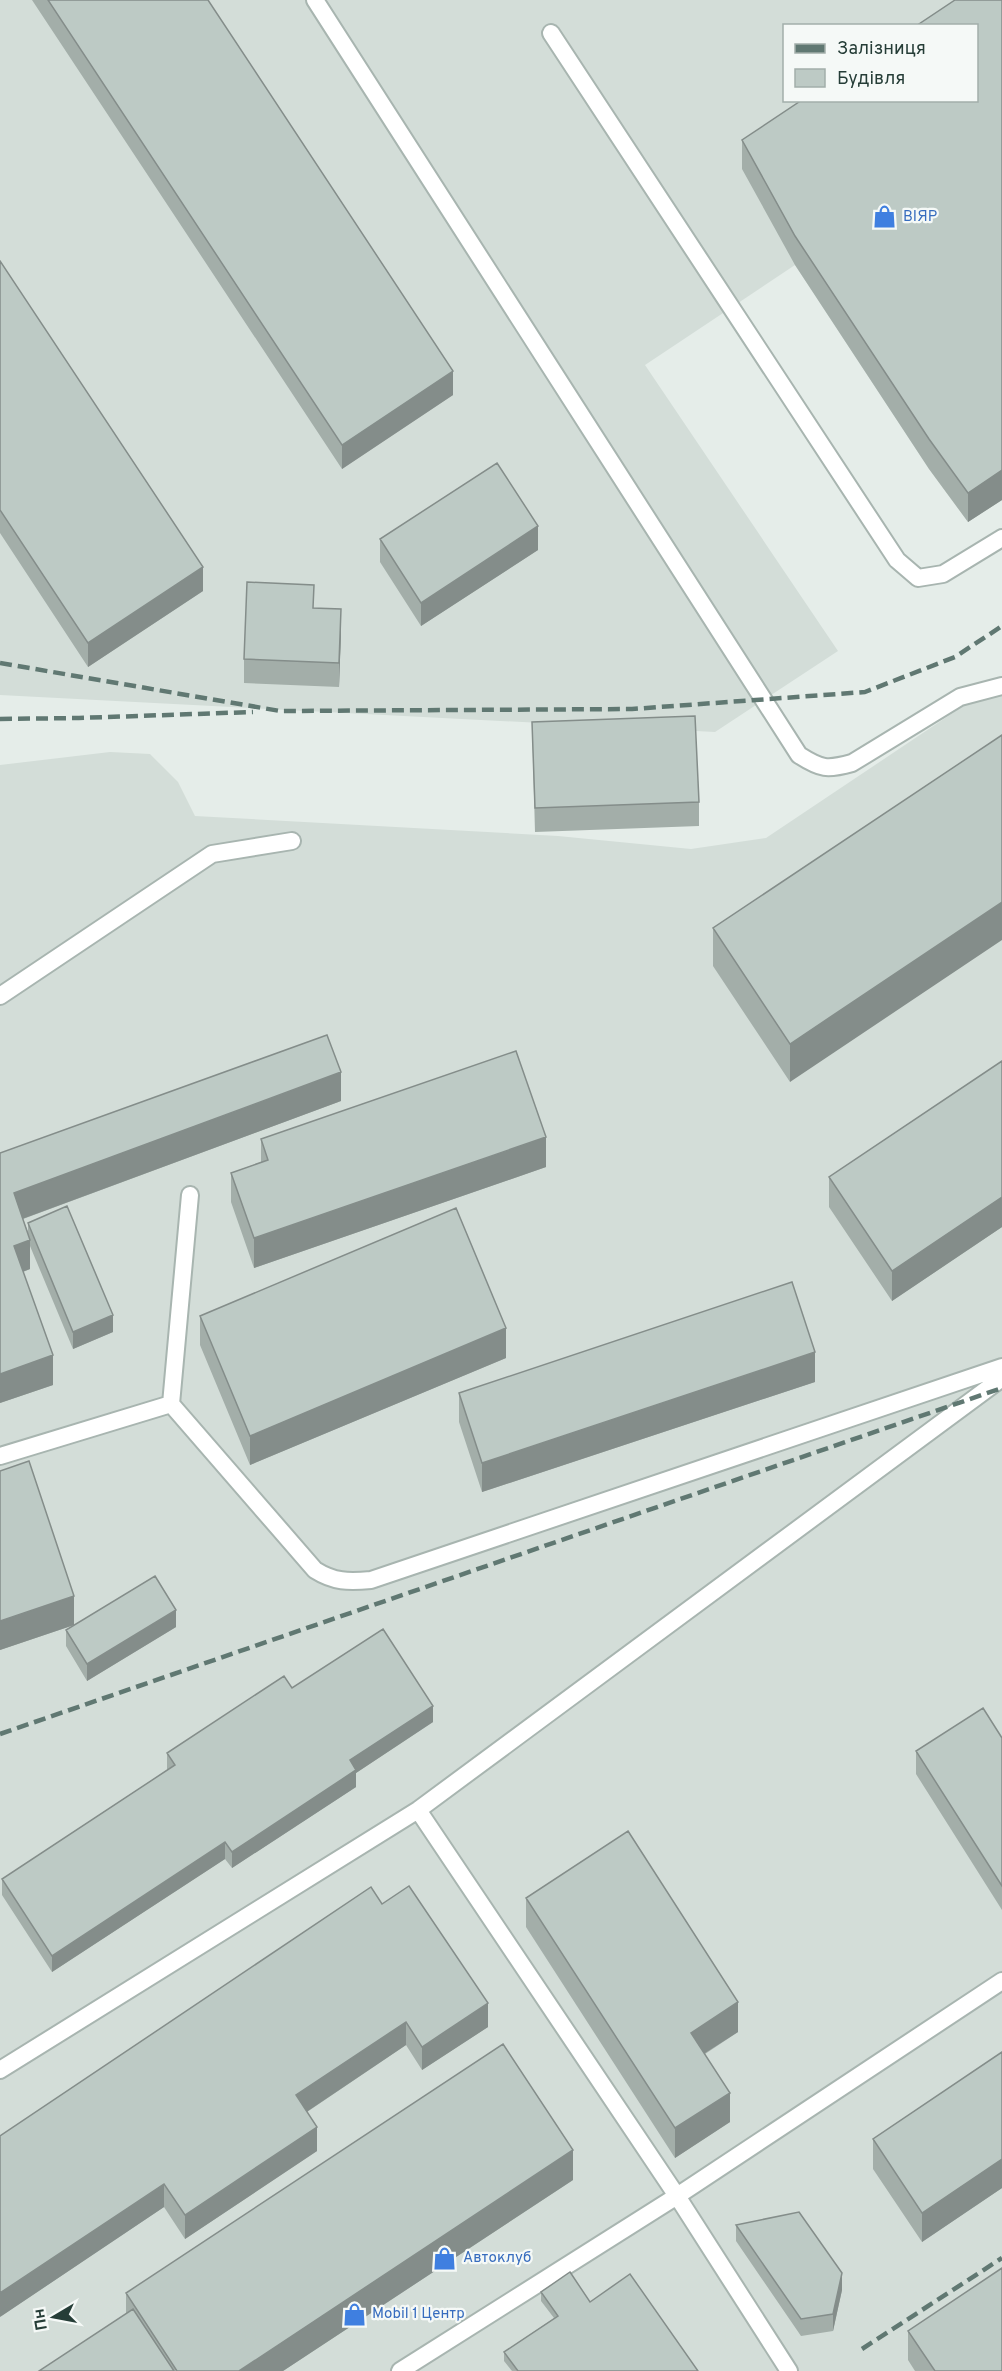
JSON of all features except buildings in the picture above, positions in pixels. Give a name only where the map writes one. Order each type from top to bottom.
[{"type":"lane","points":[[315,0],[799,755],[814,765],[832,768],[852,763],[960,697],[1002,686]]},
{"type":"lane","points":[[551,33],[897,560],[918,578],[943,574],[1002,538]]},
{"type":"lane","points":[[0,996],[212,854],[292,841]]},
{"type":"lane","points":[[190,1195],[171,1404],[315,1570],[328,1579],[370,1580],[1002,1367]]},
{"type":"lane","points":[[0,2070],[417,1810],[1002,1378]]},
{"type":"lane","points":[[0,1456],[171,1404]]},
{"type":"lane","points":[[417,1810],[677,2196],[789,2371]]},
{"type":"lane","points":[[400,2371],[677,2196],[1002,1982]]},
{"type":"shaded area","points":[[0,0],[1002,0],[968,522],[929,469],[795,265],[645,365],[838,651],[715,732],[0,695]]},
{"type":"shaded area","points":[[1002,680],[1002,2371],[0,2371],[0,765],[110,752],[150,754],[178,782],[195,816],[558,836],[691,849],[766,838]]},
{"type":"railway","points":[[0,663],[280,711],[632,709],[865,692],[955,657],[1002,626]]},
{"type":"railway","points":[[0,719],[253,712]]},
{"type":"railway","points":[[0,1734],[1002,1388]]},
{"type":"railway","points":[[862,2349],[1002,2258]]},
{"type":"place","name":"ВІЯР","points":[[885,217]]},
{"type":"place","name":"Автоклуб","points":[[445,2258]]},
{"type":"place","name":"Mobil 1 Центр","points":[[354,2314]]}]
